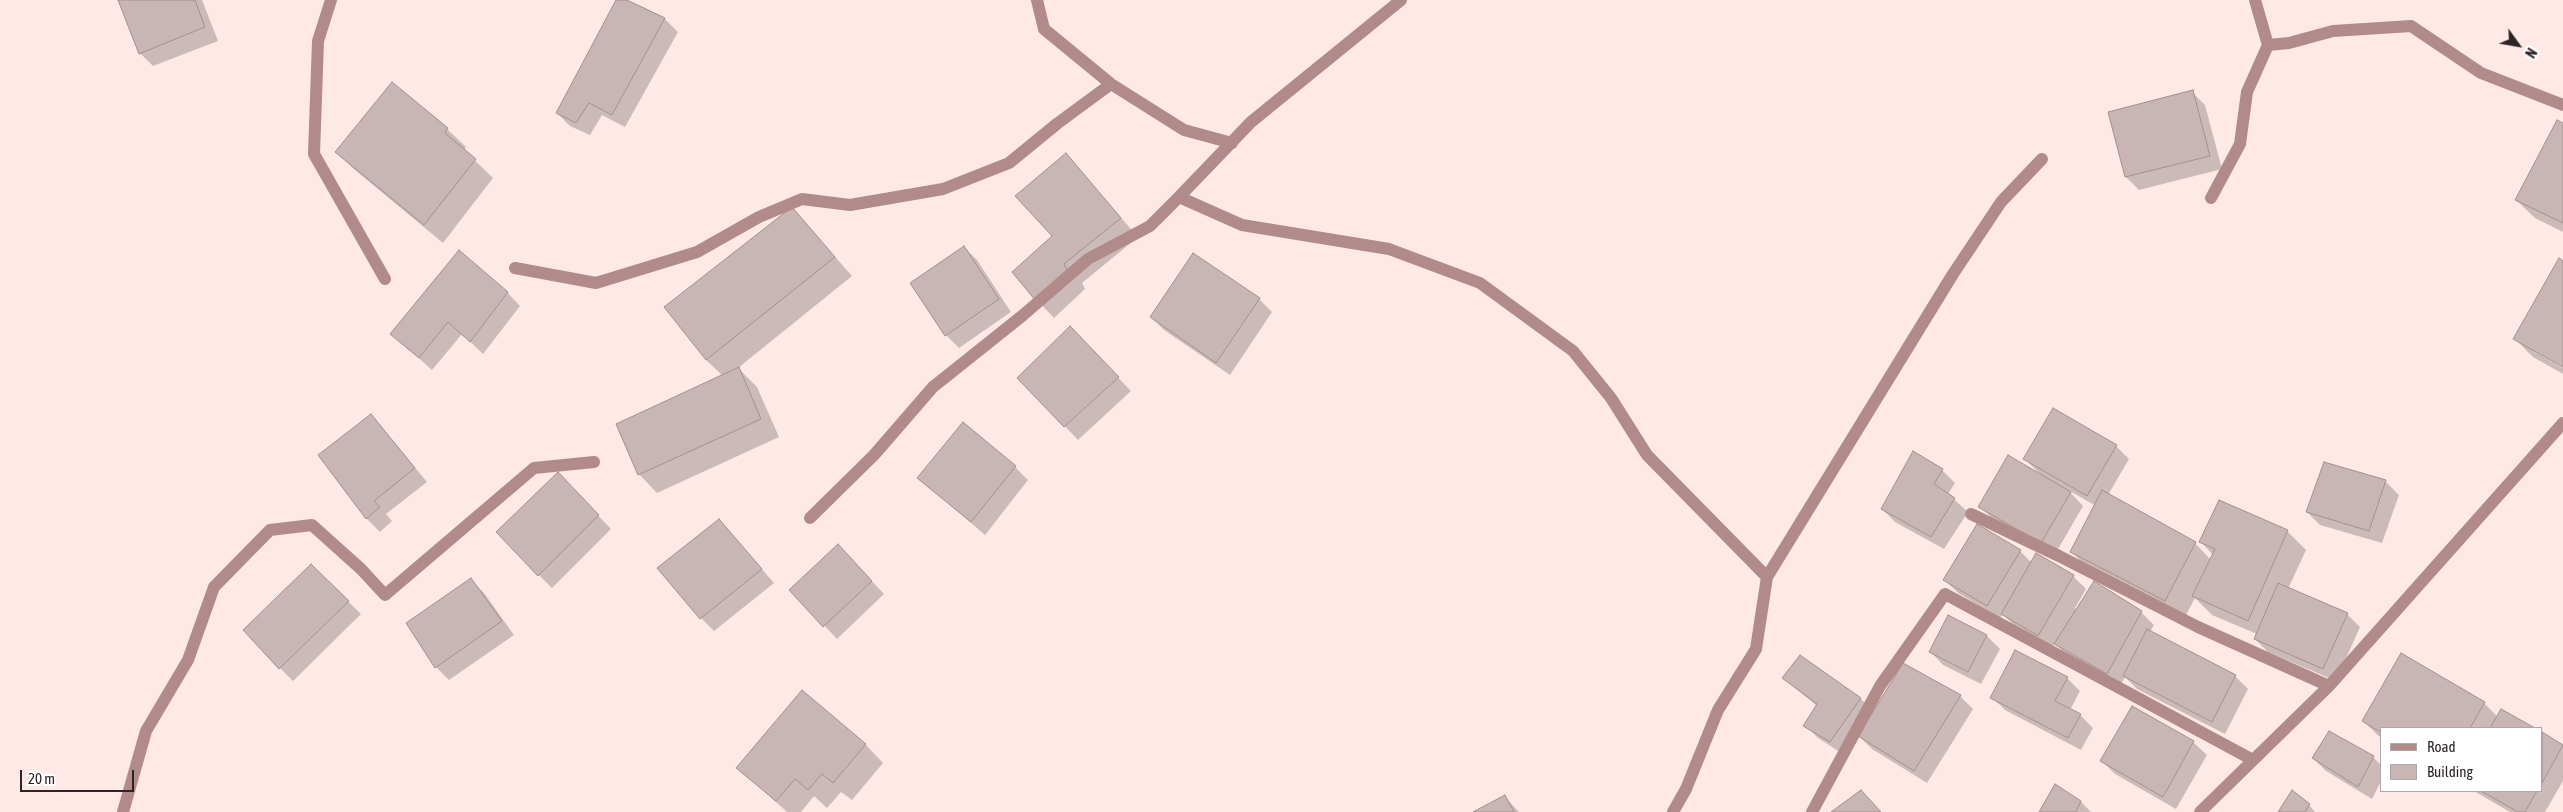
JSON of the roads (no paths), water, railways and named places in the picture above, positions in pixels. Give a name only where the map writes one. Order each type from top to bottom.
[{"type":"street","points":[[332,0],[318,41],[314,154],[385,279]]},
{"type":"street","points":[[1037,0],[1044,29],[1111,84],[1184,130],[1232,143]]},
{"type":"street","points":[[810,518],[874,455],[933,387],[1022,316],[1088,259],[1150,226],[1251,122],[1401,0]]},
{"type":"street","points":[[2211,198],[2240,144],[2246,92],[2268,45],[2254,0]]},
{"type":"street","points":[[2268,45],[2289,43],[2333,31],[2410,26],[2481,73],[2563,105]]},
{"type":"street","points":[[515,268],[596,283],[697,252],[759,217],[802,198],[850,205],[943,189],[1009,162],[1058,122],[1111,84]]},
{"type":"street","points":[[1673,812],[1686,789],[1718,710],[1756,649],[1767,577],[1953,274],[2001,202],[2042,159]]},
{"type":"street","points":[[1179,197],[1242,225],[1389,249],[1480,282],[1573,350],[1611,398],[1647,455],[1767,577]]},
{"type":"street","points":[[2200,812],[2329,686],[2563,423]]},
{"type":"street","points":[[124,812],[146,731],[188,660],[214,587],[270,530],[312,525],[362,569],[385,595],[534,468],[594,462]]},
{"type":"street","points":[[1971,514],[2060,556],[2198,626],[2329,686]]},
{"type":"street","points":[[1812,812],[1880,686],[1945,594],[2253,760]]}]
